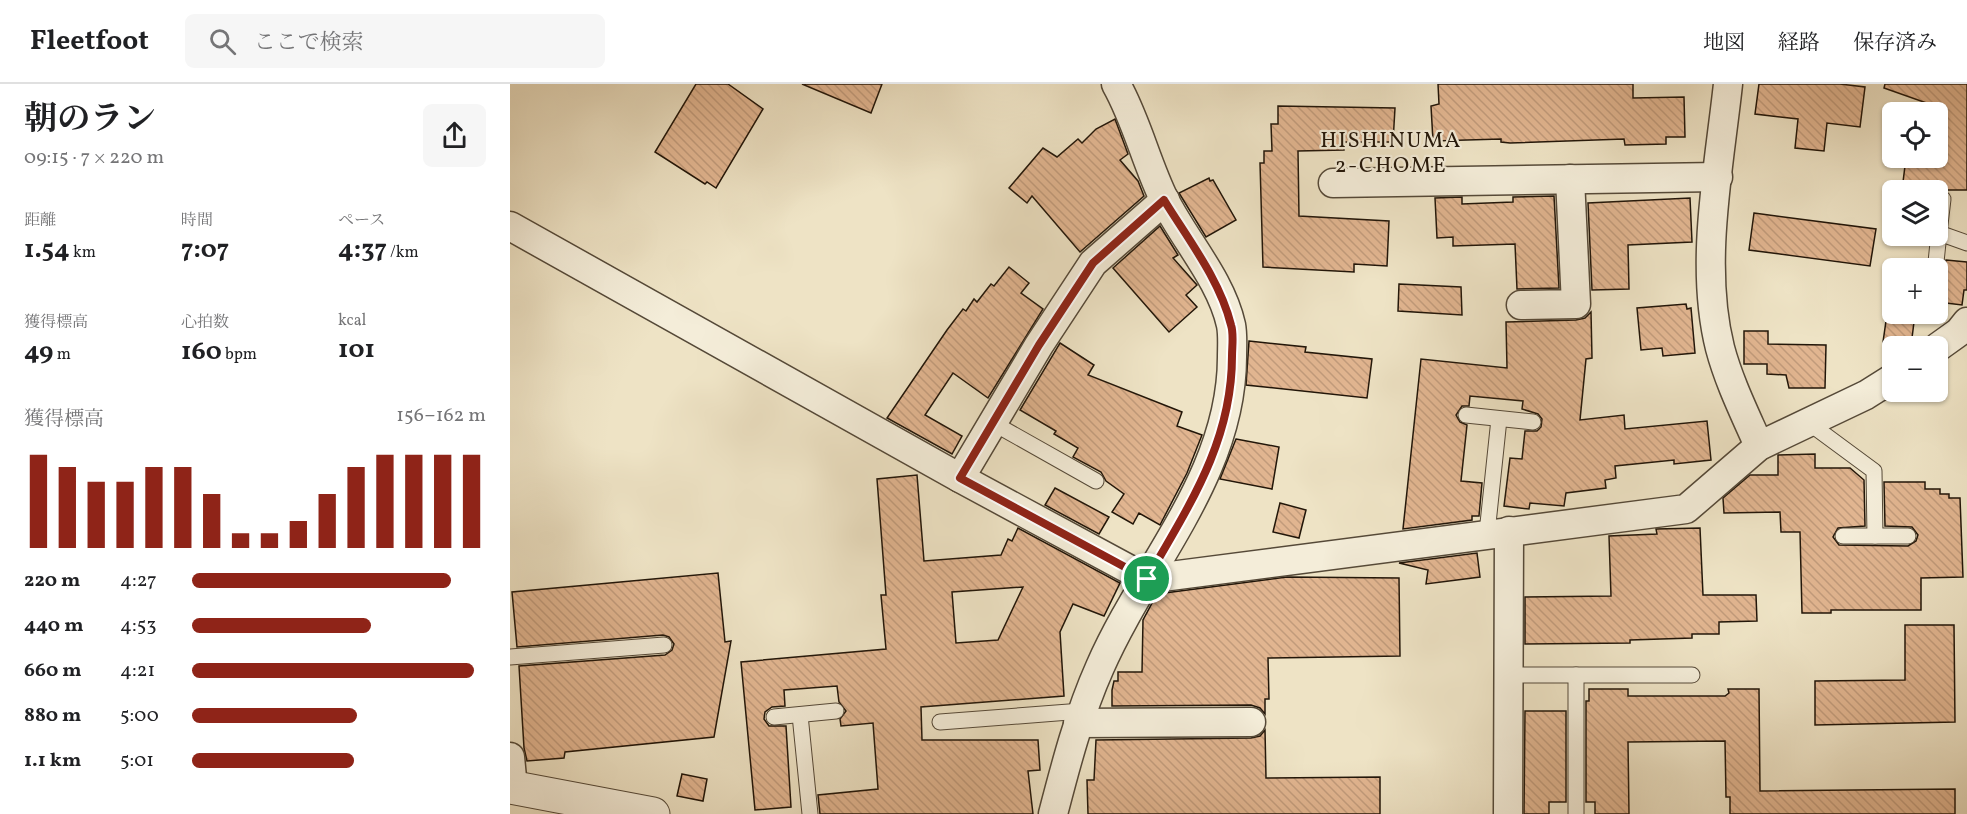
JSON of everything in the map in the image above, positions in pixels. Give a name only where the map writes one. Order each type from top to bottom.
[{"type":"street","points":[[1728,84],[1711,259],[1712,301],[1720,348],[1735,392],[1759,446]]},
{"type":"street","points":[[1053,814],[1080,717],[1100,665],[1208,471],[1224,427],[1232,383],[1232,326],[1221,295],[1164,200],[1125,91]]},
{"type":"street","points":[[1333,183],[1718,177]]},
{"type":"street","points":[[1521,305],[1576,304],[1570,179]]},
{"type":"street","points":[[960,478],[1039,345],[1093,263],[1164,200]]},
{"type":"street","points":[[510,226],[960,478],[1147,579],[1498,532],[1686,510],[1759,446],[1779,434],[1809,423],[1866,395],[1882,385]]},
{"type":"street","points":[[1498,532],[1508,675],[1508,814]]},
{"type":"street","points":[[1080,717],[1251,722]]},
{"type":"street","points":[[511,777],[559,806],[653,814]]},
{"type":"lane","points":[[1948,236],[1967,243]]},
{"type":"lane","points":[[1466,415],[1533,422]]},
{"type":"lane","points":[[1498,532],[1499,419]]},
{"type":"lane","points":[[993,423],[1096,481]]},
{"type":"lane","points":[[1809,423],[1874,471],[1875,536]]},
{"type":"lane","points":[[1843,536],[1908,536]]},
{"type":"lane","points":[[510,657],[664,645]]},
{"type":"lane","points":[[1508,675],[1692,675]]},
{"type":"lane","points":[[1576,675],[1576,814]]},
{"type":"lane","points":[[774,717],[836,711]]},
{"type":"lane","points":[[800,715],[810,814]]},
{"type":"lane","points":[[940,722],[1080,717]]},
{"type":"building","points":[[696,84],[728,84],[763,109],[716,188],[707,182],[705,184],[655,152]]},
{"type":"building","points":[[802,84],[882,84],[871,113]]},
{"type":"building","points":[[1438,84],[1633,84],[1633,98],[1684,97],[1685,137],[1666,137],[1666,144],[1625,145],[1624,139],[1510,143],[1501,142],[1501,139],[1433,141],[1431,106],[1439,104]]},
{"type":"building","points":[[1759,84],[1840,84],[1865,87],[1860,127],[1827,123],[1824,151],[1795,148],[1798,119],[1755,114]]},
{"type":"building","points":[[1885,84],[1967,84],[1967,190],[1948,190],[1948,180],[1903,180],[1905,168],[1948,168],[1948,102],[1924,102],[1884,88]]},
{"type":"building","points":[[1278,106],[1395,108],[1393,142],[1344,142],[1344,150],[1298,151],[1299,216],[1389,221],[1387,266],[1354,264],[1354,272],[1263,267],[1260,163],[1264,163],[1264,151],[1272,151],[1271,124],[1278,124]]},
{"type":"building","points":[[1115,119],[1128,154],[1120,160],[1138,181],[1144,196],[1080,252],[1032,196],[1027,203],[1009,188],[1043,148],[1057,157],[1078,139],[1082,143],[1096,129]]},
{"type":"building","points":[[1209,178],[1210,181],[1213,180],[1236,220],[1206,237],[1179,193]]},
{"type":"building","points":[[1554,196],[1559,288],[1517,289],[1515,244],[1453,246],[1453,237],[1437,238],[1435,198],[1462,197],[1462,204],[1513,202],[1513,197]]},
{"type":"building","points":[[1690,198],[1692,242],[1628,245],[1629,289],[1592,290],[1588,203]]},
{"type":"building","points":[[1754,213],[1876,229],[1870,266],[1749,250]]},
{"type":"building","points":[[1160,226],[1178,255],[1173,258],[1197,285],[1186,295],[1197,307],[1169,332],[1113,268]]},
{"type":"building","points":[[1948,260],[1967,262],[1967,290],[1964,290],[1962,305],[1948,303]]},
{"type":"building","points":[[1009,267],[1029,283],[1021,293],[1043,309],[988,398],[953,373],[925,415],[962,436],[952,454],[887,418],[963,309],[966,311],[974,299],[977,302],[991,284],[994,286]]},
{"type":"building","points":[[1399,284],[1461,287],[1462,315],[1398,311]]},
{"type":"building","points":[[1686,304],[1687,309],[1691,308],[1695,353],[1663,356],[1662,348],[1641,350],[1637,308]]},
{"type":"building","points":[[1591,312],[1592,358],[1586,359],[1580,420],[1624,415],[1625,429],[1707,421],[1711,460],[1674,464],[1674,460],[1615,466],[1616,478],[1605,480],[1606,488],[1566,493],[1564,506],[1530,503],[1529,509],[1504,506],[1510,458],[1522,459],[1525,431],[1537,431],[1541,427],[1542,419],[1538,414],[1522,409],[1523,401],[1470,396],[1469,406],[1462,406],[1456,415],[1460,422],[1467,425],[1461,481],[1482,483],[1479,516],[1472,516],[1472,520],[1403,529],[1421,359],[1507,368],[1506,322],[1576,320],[1585,318]]},
{"type":"building","points":[[1886,324],[1914,324],[1912,336],[1884,336]]},
{"type":"building","points":[[1744,331],[1768,331],[1768,344],[1826,345],[1825,388],[1789,388],[1786,375],[1767,374],[1767,364],[1744,364]]},
{"type":"building","points":[[1249,341],[1306,347],[1305,352],[1372,359],[1367,398],[1246,385]]},
{"type":"building","points":[[1060,343],[1094,365],[1088,375],[1182,412],[1177,426],[1202,435],[1187,473],[1160,525],[1139,513],[1133,524],[1112,512],[1124,494],[1106,481],[1101,472],[1073,457],[1078,448],[1054,434],[1056,431],[1020,410]]},
{"type":"building","points":[[1236,439],[1279,447],[1272,489],[1220,479]]},
{"type":"building","points":[[1815,454],[1815,468],[1850,468],[1864,480],[1865,526],[1838,528],[1833,537],[1839,545],[1908,546],[1916,541],[1918,535],[1912,527],[1885,526],[1884,482],[1925,482],[1925,489],[1940,489],[1940,494],[1949,494],[1949,498],[1960,498],[1963,577],[1921,578],[1921,610],[1831,610],[1831,613],[1802,613],[1800,532],[1781,532],[1780,512],[1724,513],[1723,498],[1750,475],[1778,475],[1778,455]]},
{"type":"building","points":[[917,475],[924,561],[1001,555],[1008,539],[1012,541],[1018,528],[1120,583],[1104,616],[1073,604],[1060,632],[1064,696],[921,707],[922,740],[1038,740],[1040,770],[1028,771],[1033,814],[820,814],[818,795],[878,789],[873,723],[841,726],[840,719],[846,711],[839,702],[837,686],[784,690],[785,706],[772,707],[765,712],[764,719],[769,726],[786,726],[791,807],[755,810],[741,662],[886,649],[881,595],[886,595],[877,479]],"holes":[[[1023,587],[998,640],[956,643],[952,592]]]},
{"type":"building","points":[[1055,488],[1109,517],[1099,534],[1045,505]]},
{"type":"building","points":[[1280,503],[1306,510],[1299,538],[1273,532]]},
{"type":"building","points":[[1700,528],[1703,595],[1756,595],[1757,621],[1719,622],[1719,634],[1692,634],[1692,638],[1630,640],[1630,643],[1525,644],[1525,597],[1611,596],[1609,536],[1657,534],[1656,529]]},
{"type":"building","points":[[1477,553],[1480,577],[1426,584],[1428,570],[1399,563]]},
{"type":"building","points":[[718,573],[725,642],[731,641],[714,737],[565,752],[564,758],[527,761],[524,748],[519,666],[665,655],[672,650],[674,644],[669,637],[663,635],[517,647],[512,592]]},
{"type":"building","points":[[1287,577],[1399,578],[1400,656],[1268,658],[1269,699],[1265,699],[1265,714],[1260,708],[1251,705],[1112,706],[1112,690],[1114,681],[1118,681],[1118,672],[1142,672],[1143,620],[1157,594]]},
{"type":"building","points":[[1905,625],[1954,625],[1955,722],[1815,725],[1815,681],[1905,680]]},
{"type":"building","points":[[1589,689],[1628,689],[1628,696],[1725,696],[1729,693],[1728,689],[1759,689],[1760,791],[1955,789],[1955,814],[1730,814],[1730,797],[1726,797],[1725,741],[1628,742],[1629,814],[1595,814],[1595,802],[1586,802],[1586,701],[1589,701]]},
{"type":"building","points":[[1525,711],[1566,711],[1566,802],[1549,802],[1549,814],[1524,814]]},
{"type":"building","points":[[1265,730],[1266,778],[1380,777],[1380,814],[1088,814],[1087,780],[1094,780],[1096,740],[1251,738],[1260,736]]},
{"type":"building","points":[[682,774],[707,779],[703,801],[677,796]]},
{"type":"district","name":"HISHINUMA 2-CHOME","points":[[1391,152]]},
{"type":"route","points":[[1164,200],[1221,295],[1232,326],[1232,383],[1224,427],[1208,471],[1147,579],[960,478],[1039,345],[1093,263],[1164,200]]}]
